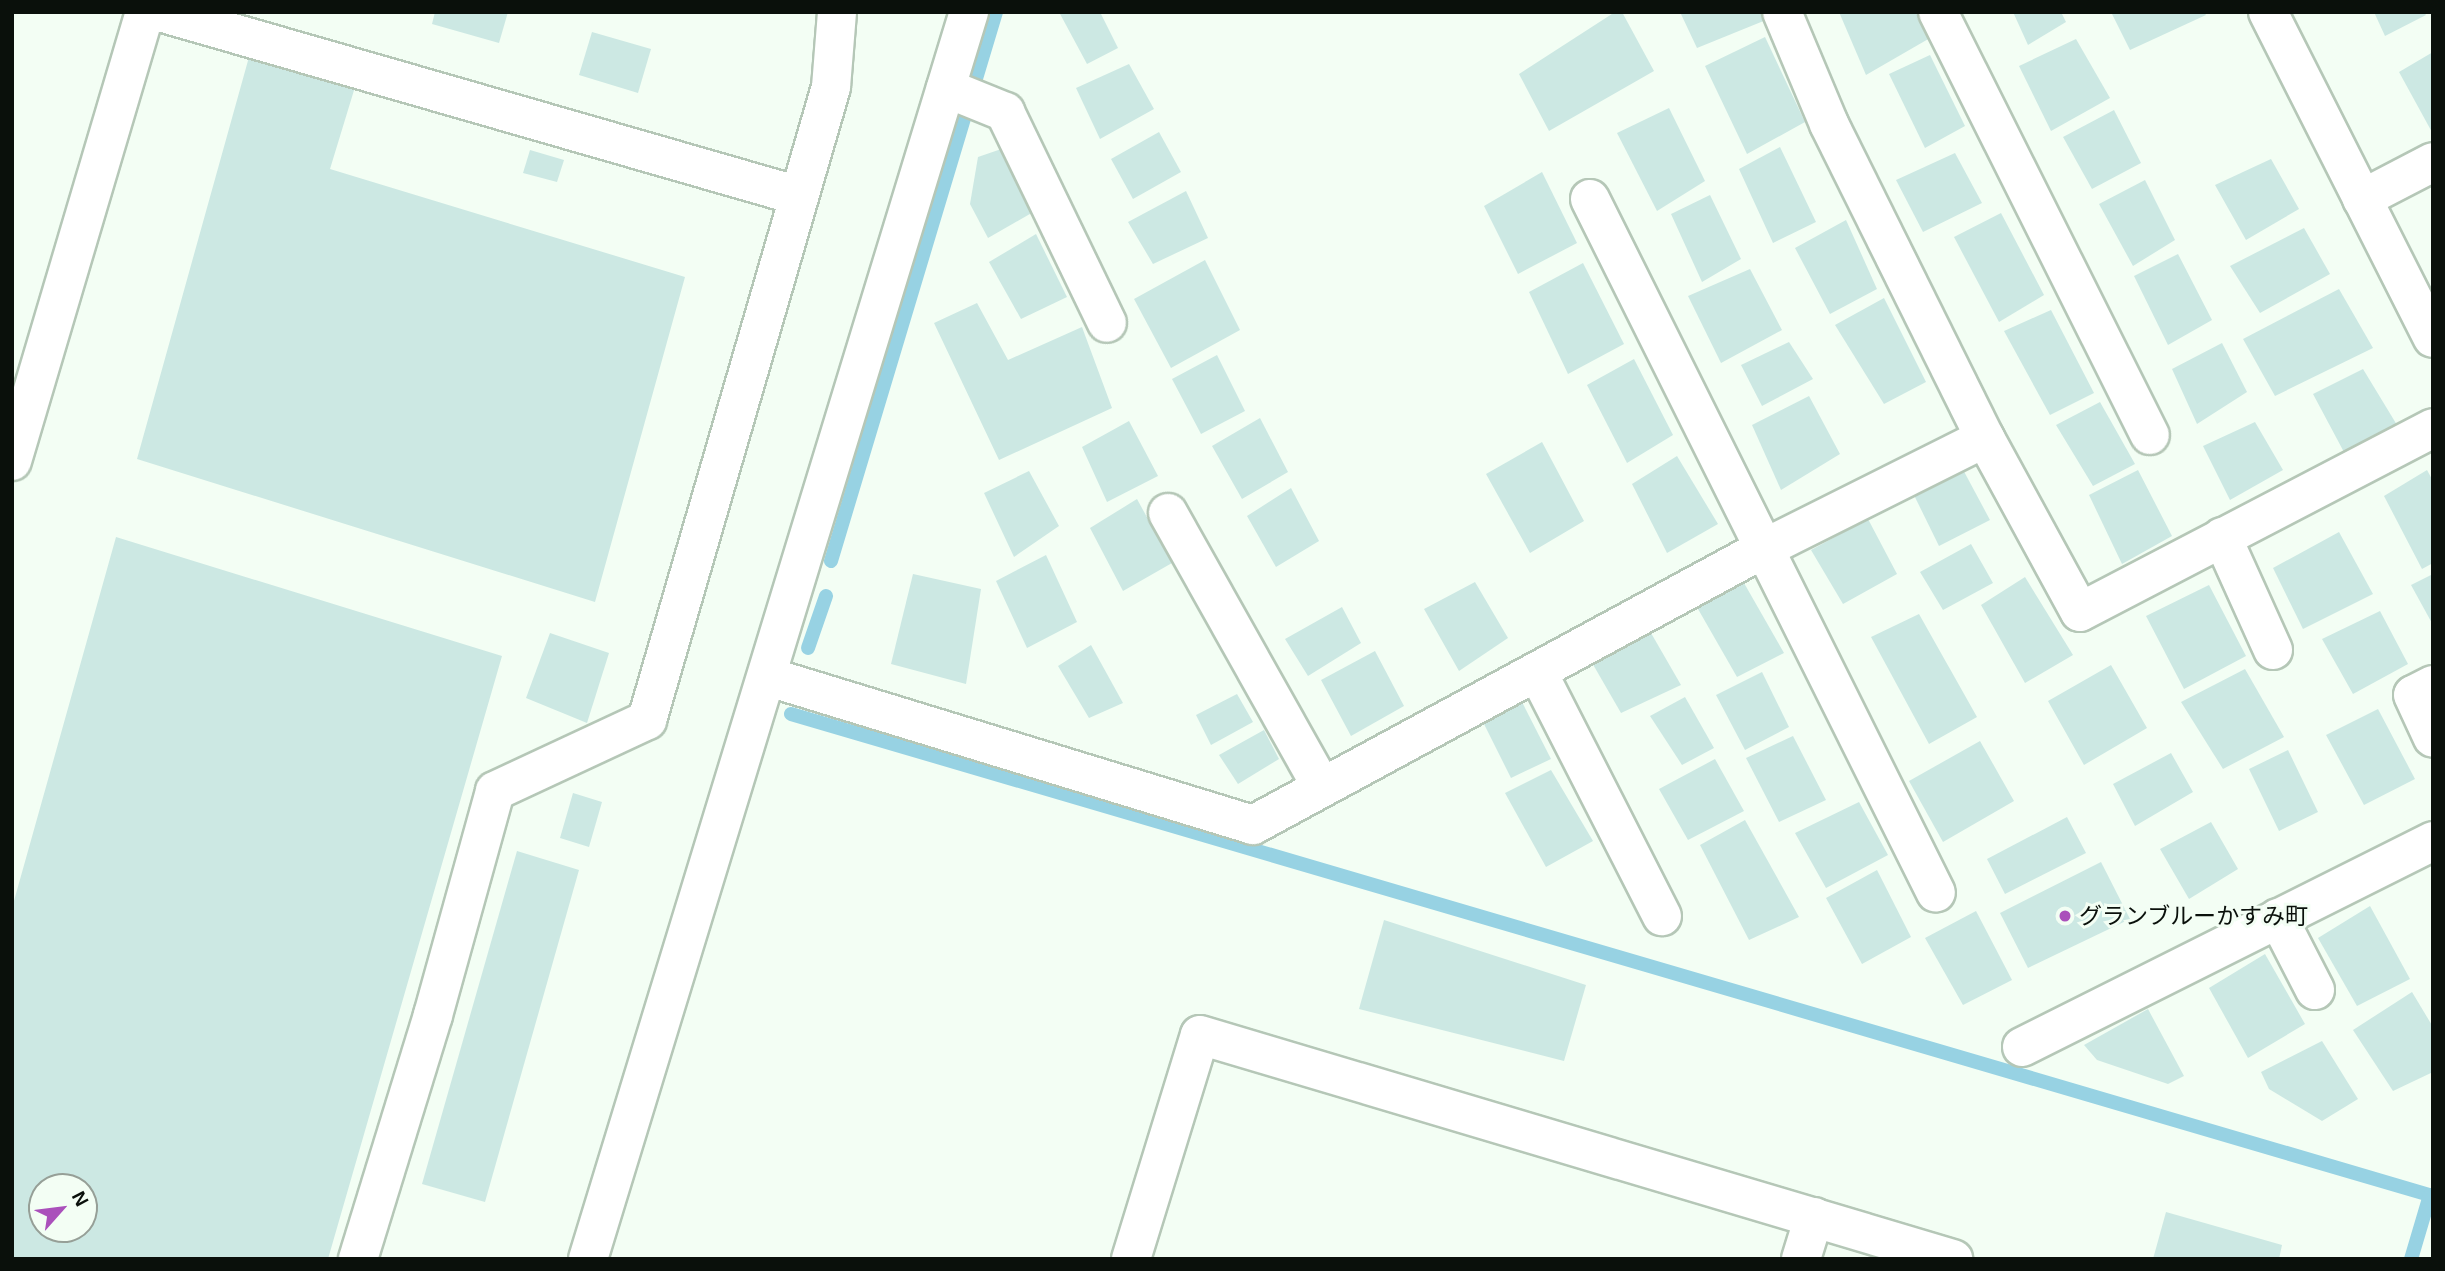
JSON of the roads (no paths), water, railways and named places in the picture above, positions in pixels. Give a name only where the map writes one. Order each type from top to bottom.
[{"type":"street","points":[[12,461],[145,12]]},
{"type":"street","points":[[160,12],[799,196]]},
{"type":"street","points":[[358,1259],[433,1015],[495,791],[648,720],[831,86],[837,12]]},
{"type":"street","points":[[588,1259],[955,92],[969,12]]},
{"type":"street","points":[[1782,12],[1829,124],[1985,438],[2080,612],[2433,428]]},
{"type":"street","points":[[1938,12],[2150,435]]},
{"type":"street","points":[[2268,12],[2433,338]]},
{"type":"street","points":[[955,92],[1005,112],[1107,323]]},
{"type":"street","points":[[2362,199],[2433,162]]},
{"type":"street","points":[[1590,199],[1936,893]]},
{"type":"street","points":[[769,677],[1253,825],[1763,550],[1985,438]]},
{"type":"street","points":[[1168,513],[1322,787]]},
{"type":"street","points":[[2222,537],[2273,650]]},
{"type":"street","points":[[1538,673],[1662,916]]},
{"type":"street","points":[[2433,685],[2413,695],[2433,738]]},
{"type":"street","points":[[2022,1047],[2433,841]]},
{"type":"street","points":[[2278,918],[2315,990]]},
{"type":"street","points":[[1131,1259],[1200,1035],[1953,1259]]},
{"type":"street","points":[[1801,1259],[1814,1217]]},
{"type":"waterway","points":[[831,561],[996,12]]},
{"type":"waterway","points":[[808,648],[826,596]]},
{"type":"waterway","points":[[791,714],[2430,1195],[2411,1259]]},
{"type":"place","name":"グランブルーかすみ町","points":[[2065,916]]}]
